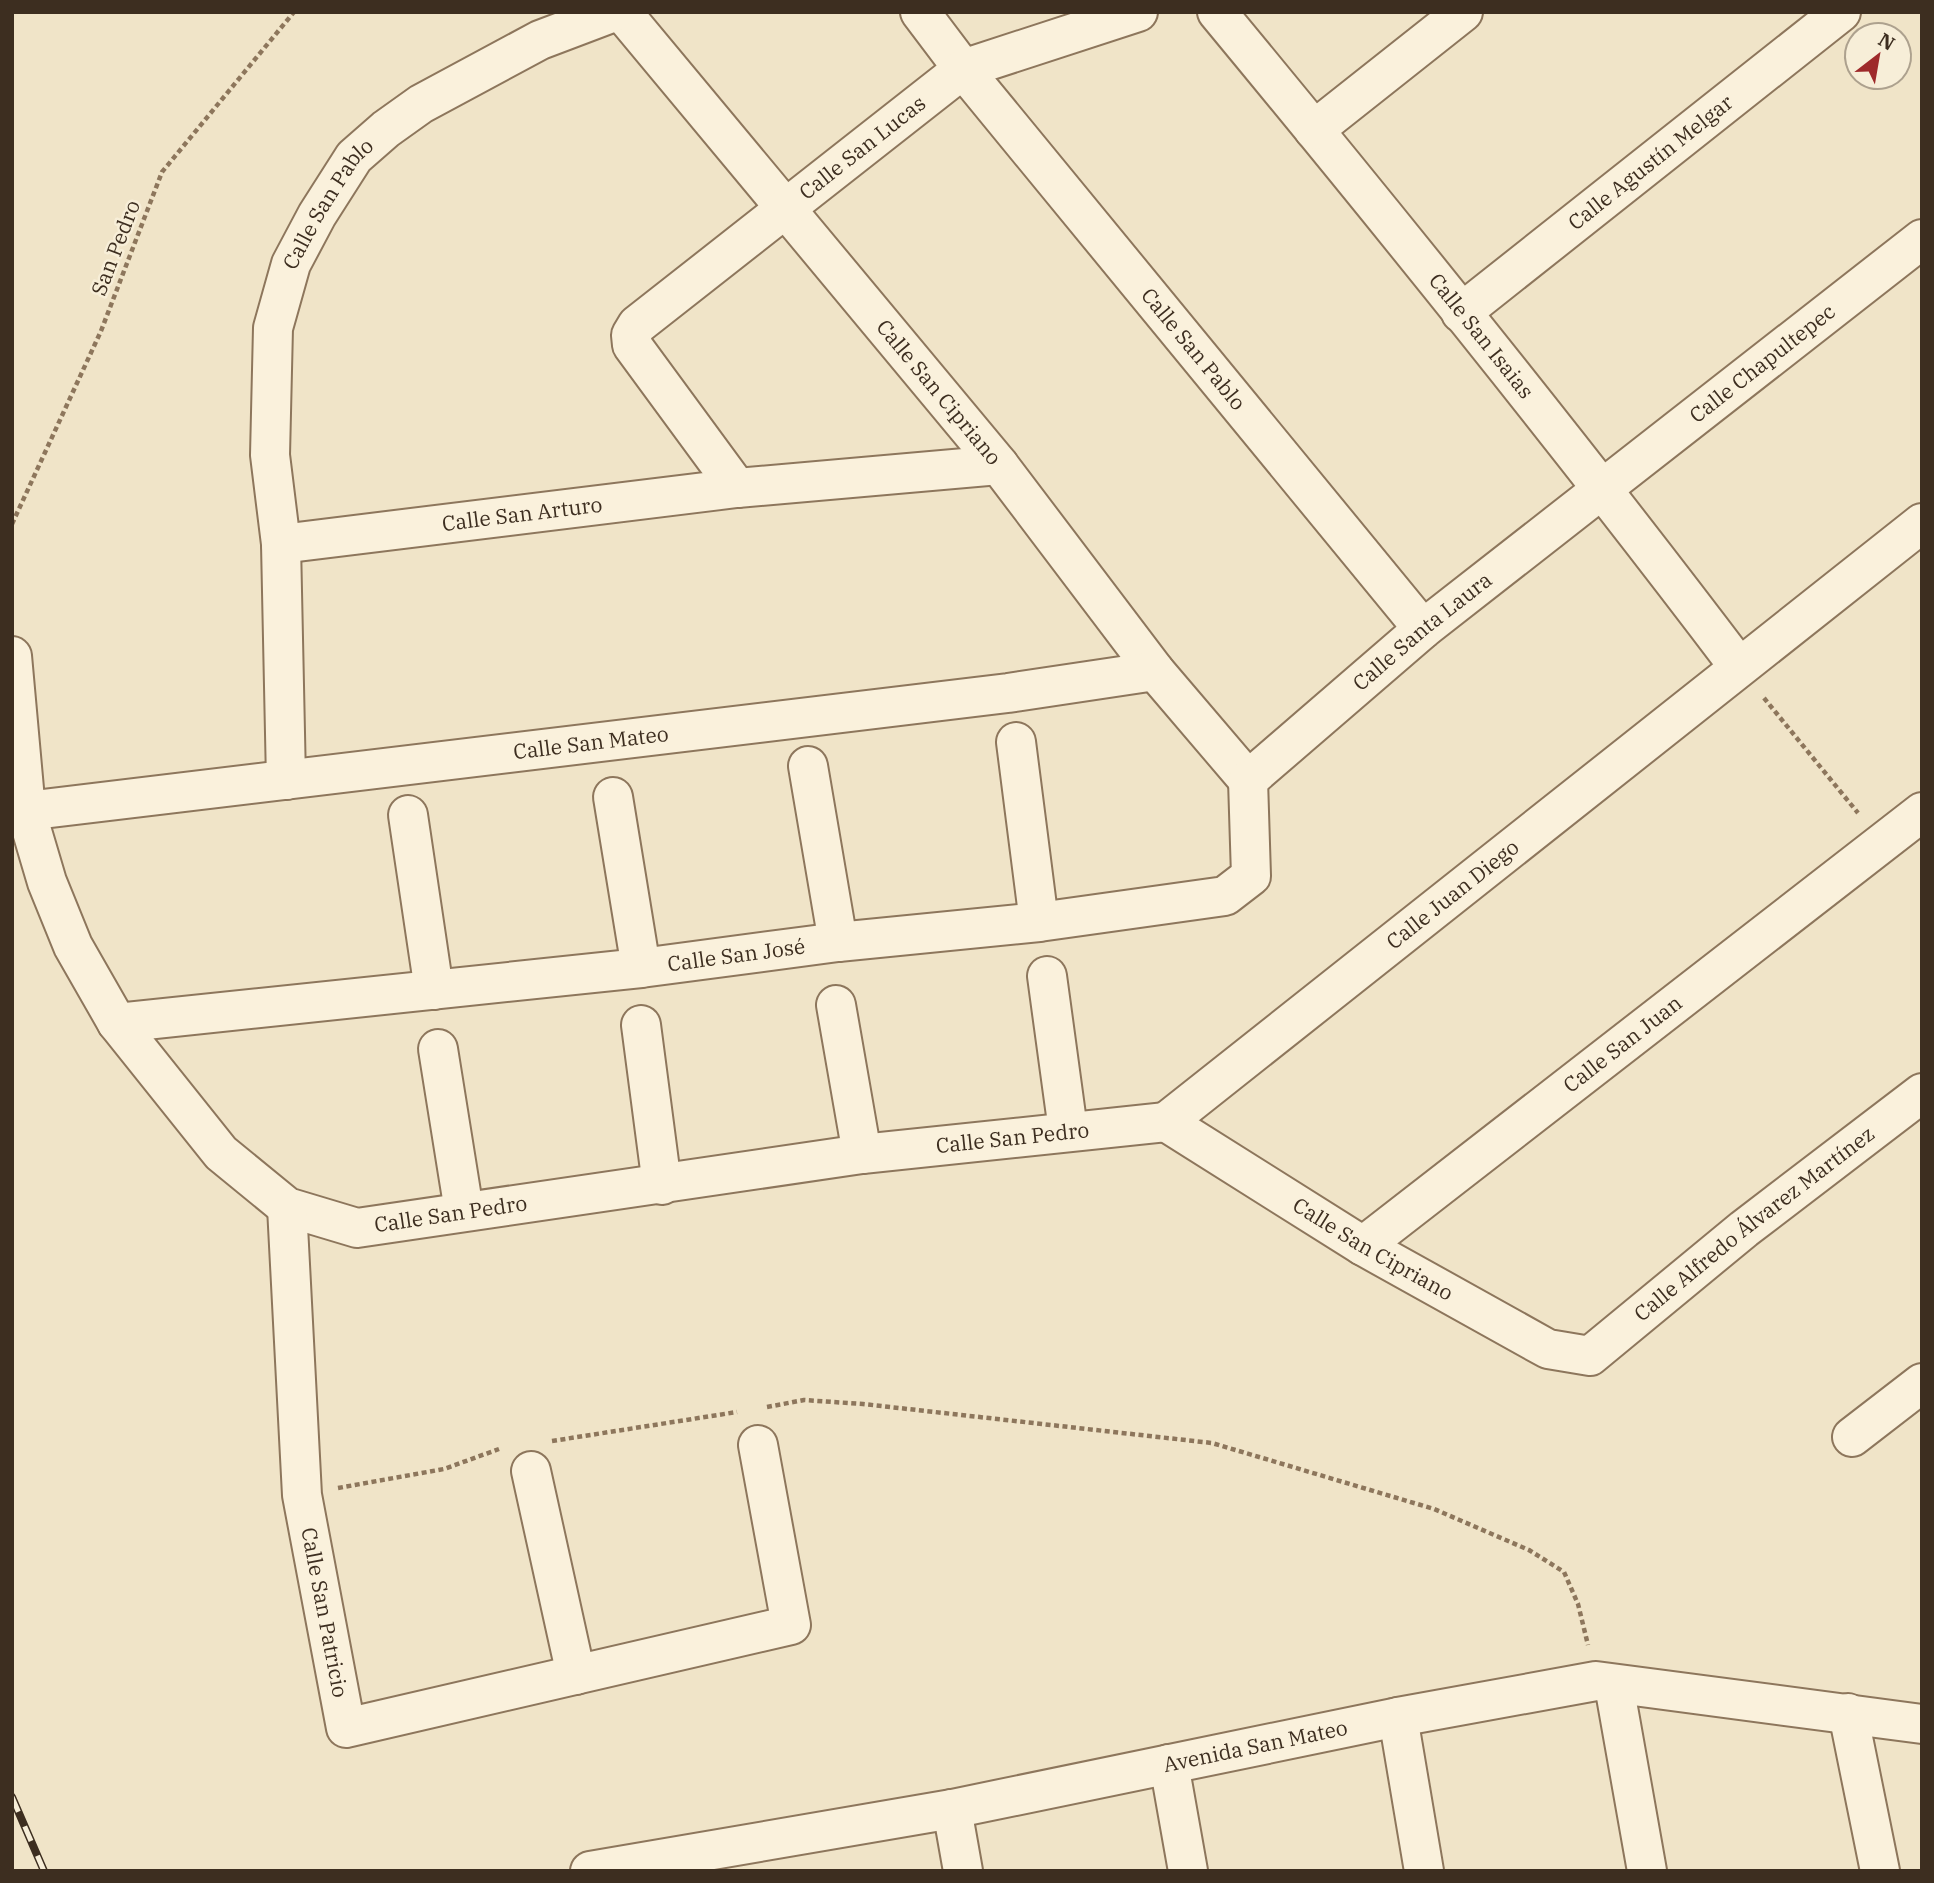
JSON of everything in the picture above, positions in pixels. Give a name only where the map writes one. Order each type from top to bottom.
[{"type":"street","name":"Calle San Pablo","points":[[281,544],[271,455],[274,328],[291,264],[317,215],[354,158],[386,129],[421,104],[540,40],[614,12]]},
{"type":"street","name":"Calle San Cipriano","points":[[622,12],[788,207],[999,465],[1154,671],[1248,780]]},
{"type":"street","name":"Calle San Pablo","points":[[920,12],[963,69],[1423,629]]},
{"type":"street","name":"Calle San Lucas","points":[[737,488],[632,345],[631,335],[637,325],[963,69],[1138,12]]},
{"type":"street","name":"Calle San Isaias","points":[[1217,12],[1601,488],[1739,667]]},
{"type":"street","points":[[1314,130],[1463,12]]},
{"type":"street","name":"Calle Agustín Melgar","points":[[1461,313],[1841,12]]},
{"type":"street","name":"Calle Chapultepec","points":[[1601,488],[1922,239]]},
{"type":"street","name":"Calle San Arturo","points":[[281,544],[737,488],[999,465]]},
{"type":"street","name":"Calle Santa Laura","points":[[1248,780],[1423,629],[1601,488]]},
{"type":"street","name":"Calle Juan Diego","points":[[1166,1122],[1922,523]]},
{"type":"street","points":[[281,544],[286,780]]},
{"type":"street","name":"Calle San Pedro","points":[[12,656],[26,811],[47,882],[74,946],[117,1023],[221,1153],[288,1207],[357,1228],[862,1154],[1068,1130],[1166,1122]]},
{"type":"street","name":"Calle San Mateo","points":[[26,811],[1008,692],[1154,671]]},
{"type":"street","points":[[1016,742],[1039,922]]},
{"type":"street","points":[[808,766],[838,942]]},
{"type":"street","name":"Calle San José","points":[[117,1023],[640,968],[838,942],[1039,922],[1225,896],[1251,876],[1248,780]]},
{"type":"street","points":[[613,797],[640,968]]},
{"type":"street","name":"Calle San Juan","points":[[1363,1246],[1922,813]]},
{"type":"street","points":[[408,815],[434,990]]},
{"type":"street","points":[[1047,976],[1068,1130]]},
{"type":"street","points":[[836,1005],[862,1154]]},
{"type":"street","points":[[641,1025],[662,1185]]},
{"type":"street","points":[[438,1049],[464,1212]]},
{"type":"street","name":"Calle Alfredo Álvarez Martínez","points":[[1590,1356],[1744,1229],[1922,1093]]},
{"type":"street","name":"Calle San Cipriano","points":[[1166,1122],[1363,1246],[1548,1349],[1590,1356]]},
{"type":"street","name":"Calle San Patricio","points":[[288,1207],[302,1494],[346,1728],[576,1675]]},
{"type":"street","points":[[1852,1437],[1922,1383]]},
{"type":"street","points":[[527,1454],[576,1675],[791,1625],[755,1427]]},
{"type":"street","points":[[1605,1683],[1647,1871]]},
{"type":"street","name":"Avenida San Mateo","points":[[590,1871],[733,1858],[952,1809],[1398,1717],[1605,1683],[1922,1724]]},
{"type":"street","points":[[1849,1713],[1881,1871]]},
{"type":"street","points":[[1398,1717],[1424,1871]]},
{"type":"street","points":[[1169,1764],[1188,1871]]},
{"type":"street","points":[[952,1809],[963,1871]]},
{"type":"path","name":"San Pedro","points":[[12,524],[101,331],[162,172],[294,12]]},
{"type":"path","points":[[1739,667],[1882,844]]},
{"type":"path","points":[[764,1407],[804,1400],[863,1404],[1212,1443],[1434,1509],[1529,1550],[1564,1572],[1605,1683]]},
{"type":"path","points":[[302,1494],[527,1454],[755,1427]]},
{"type":"railway","points":[[12,1797],[44,1871]]}]
